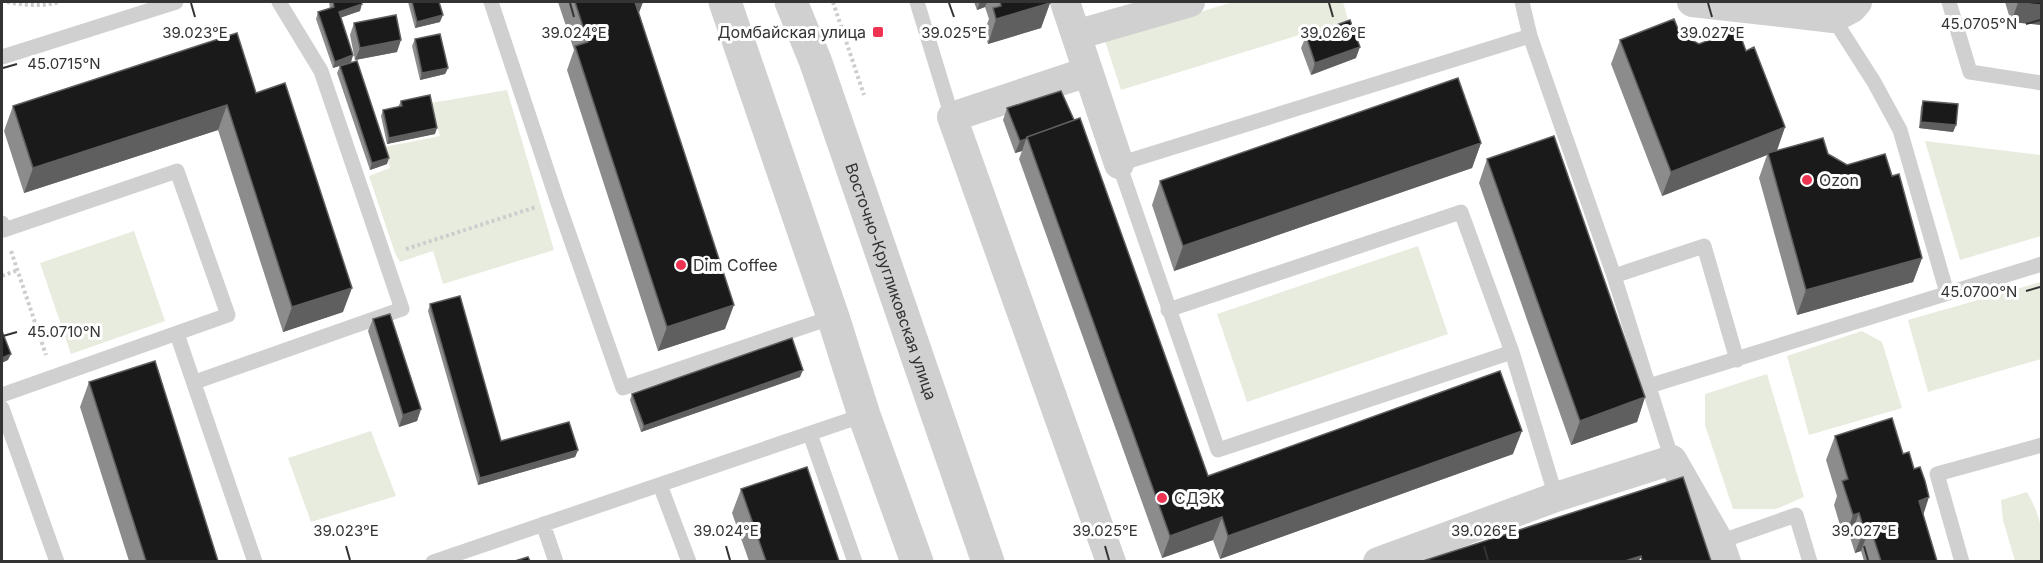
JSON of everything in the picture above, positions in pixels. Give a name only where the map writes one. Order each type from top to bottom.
[{"type":"street","points":[[725,2],[864,415],[917,561]]},
{"type":"street","name":"Восточно-Кругликовская улица","points":[[791,2],[815,60],[988,561]]},
{"type":"street","points":[[1065,2],[1119,164]]},
{"type":"street","points":[[1076,35],[1190,2]]},
{"type":"street","points":[[1692,2],[1833,18],[1852,8],[1857,2]]},
{"type":"street","points":[[1087,72],[952,117],[1111,561]]},
{"type":"street","points":[[1378,561],[1556,497],[1672,460],[1723,552]]},
{"type":"lane","points":[[2,57],[176,2]]},
{"type":"lane","points":[[195,382],[402,309],[321,71],[279,2]]},
{"type":"lane","points":[[491,2],[623,388],[833,318]]},
{"type":"lane","points":[[917,2],[952,117]]},
{"type":"lane","points":[[1522,2],[1530,36],[1614,276],[1672,460]]},
{"type":"lane","points":[[1950,2],[1970,72],[2042,83]]},
{"type":"lane","points":[[1833,18],[1874,82],[1900,130],[1947,293]]},
{"type":"lane","points":[[1512,352],[1218,450],[1119,164],[1530,36]]},
{"type":"lane","points":[[2,395],[228,315],[177,171],[3,227]]},
{"type":"lane","points":[[1168,310],[1461,212],[1512,352],[1556,497]]},
{"type":"lane","points":[[1614,276],[1704,246],[1737,360]]},
{"type":"lane","points":[[1649,386],[2042,264]]},
{"type":"lane","points":[[177,334],[255,561]]},
{"type":"lane","points":[[2,408],[57,561]]},
{"type":"lane","points":[[433,561],[864,415]]},
{"type":"lane","points":[[810,434],[855,561]]},
{"type":"lane","points":[[1962,561],[1937,474],[2042,445]]},
{"type":"lane","points":[[660,485],[689,561]]},
{"type":"lane","points":[[1723,552],[1796,515],[1810,561]]},
{"type":"lane","points":[[543,524],[556,561]]},
{"type":"path","points":[[7,2],[28,6],[59,2]]},
{"type":"path","points":[[383,258],[557,200]]},
{"type":"path","points":[[3,227],[54,377]]},
{"type":"path","points":[[2,276],[18,270]]},
{"type":"shaded area","points":[[1233,2],[1343,2],[1348,20],[1121,90],[1105,41]]},
{"type":"shaded area","points":[[507,90],[554,250],[443,284],[433,251],[400,262],[369,176],[390,168],[384,147],[440,136],[431,103]]},
{"type":"shaded area","points":[[1925,141],[2041,155],[2041,236],[1960,260]]},
{"type":"shaded area","points":[[134,231],[165,321],[71,354],[40,263]]},
{"type":"shaded area","points":[[1418,246],[1448,334],[1247,402],[1217,314]]},
{"type":"shaded area","points":[[2041,282],[2041,359],[1928,392],[1908,320]]},
{"type":"shaded area","points":[[1862,331],[1882,342],[1902,408],[1809,435],[1787,356]]},
{"type":"shaded area","points":[[1767,374],[1804,497],[1776,509],[1733,509],[1705,425],[1705,394]]},
{"type":"shaded area","points":[[371,431],[396,496],[311,522],[288,458]]},
{"type":"shaded area","points":[[2027,492],[2040,525],[2041,561],[2015,561],[2003,520],[2001,500]]},
{"type":"building","points":[[333,2],[361,2],[362,4],[339,12],[353,55],[335,62],[318,12],[334,7]]},
{"type":"building","points":[[412,2],[439,2],[443,15],[417,22]]},
{"type":"building","points":[[575,2],[635,2],[734,305],[667,327],[575,46],[588,42]]},
{"type":"building","points":[[1000,2],[1050,3],[996,19],[993,8],[1001,6]]},
{"type":"building","points":[[2042,2],[2042,5],[2018,3]]},
{"type":"building","points":[[396,15],[401,40],[360,48],[354,23]]},
{"type":"building","points":[[1674,19],[1680,34],[1699,44],[1738,29],[1746,51],[1754,47],[1785,127],[1671,172],[1620,40]]},
{"type":"building","points":[[1350,20],[1360,47],[1315,63],[1306,36]]},
{"type":"building","points":[[237,33],[256,93],[285,83],[352,288],[292,307],[227,105],[33,168],[13,106]]},
{"type":"building","points":[[440,34],[448,68],[422,73],[415,39]]},
{"type":"building","points":[[357,61],[389,158],[372,163],[340,66]]},
{"type":"building","points":[[1458,78],[1481,143],[1183,246],[1160,181]]},
{"type":"building","points":[[1061,91],[1074,120],[1020,141],[1007,108]]},
{"type":"building","points":[[430,95],[437,128],[389,138],[383,110],[402,106],[401,101]]},
{"type":"building","points":[[1923,101],[1958,104],[1956,125],[1921,122]]},
{"type":"building","points":[[1080,118],[1208,476],[1500,371],[1522,431],[1228,536],[1222,517],[1170,536],[1027,137]]},
{"type":"building","points":[[1554,136],[1645,397],[1580,421],[1487,159]]},
{"type":"building","points":[[1823,138],[1828,154],[1847,165],[1885,154],[1892,176],[1899,174],[1922,258],[1806,290],[1768,153]]},
{"type":"building","points":[[460,296],[501,441],[569,422],[578,450],[480,478],[430,304]]},
{"type":"building","points":[[390,314],[421,409],[403,415],[373,319]]},
{"type":"building","points":[[2,331],[11,354],[2,358]]},
{"type":"building","points":[[792,338],[803,370],[644,426],[632,394]]},
{"type":"building","points":[[155,361],[218,561],[146,561],[89,382]]},
{"type":"building","points":[[1892,418],[1903,454],[1909,452],[1914,469],[1920,467],[1925,481],[1929,497],[1919,501],[1937,561],[1881,561],[1870,527],[1864,529],[1859,513],[1853,515],[1842,481],[1848,479],[1835,436]]},
{"type":"building","points":[[807,467],[839,561],[766,561],[741,489]]},
{"type":"building","points":[[1683,477],[1711,561],[1642,561],[1641,556],[1625,561],[1423,561]]},
{"type":"building","points":[[528,557],[530,561],[515,561]]},
{"type":"place","name":"Домбайская улица","points":[[878,32]]},
{"type":"place","name":"Ozon","points":[[1807,180]]},
{"type":"place","name":"Dim Coffee","points":[[681,265]]},
{"type":"place","name":"СДЭК","points":[[1162,498]]}]
